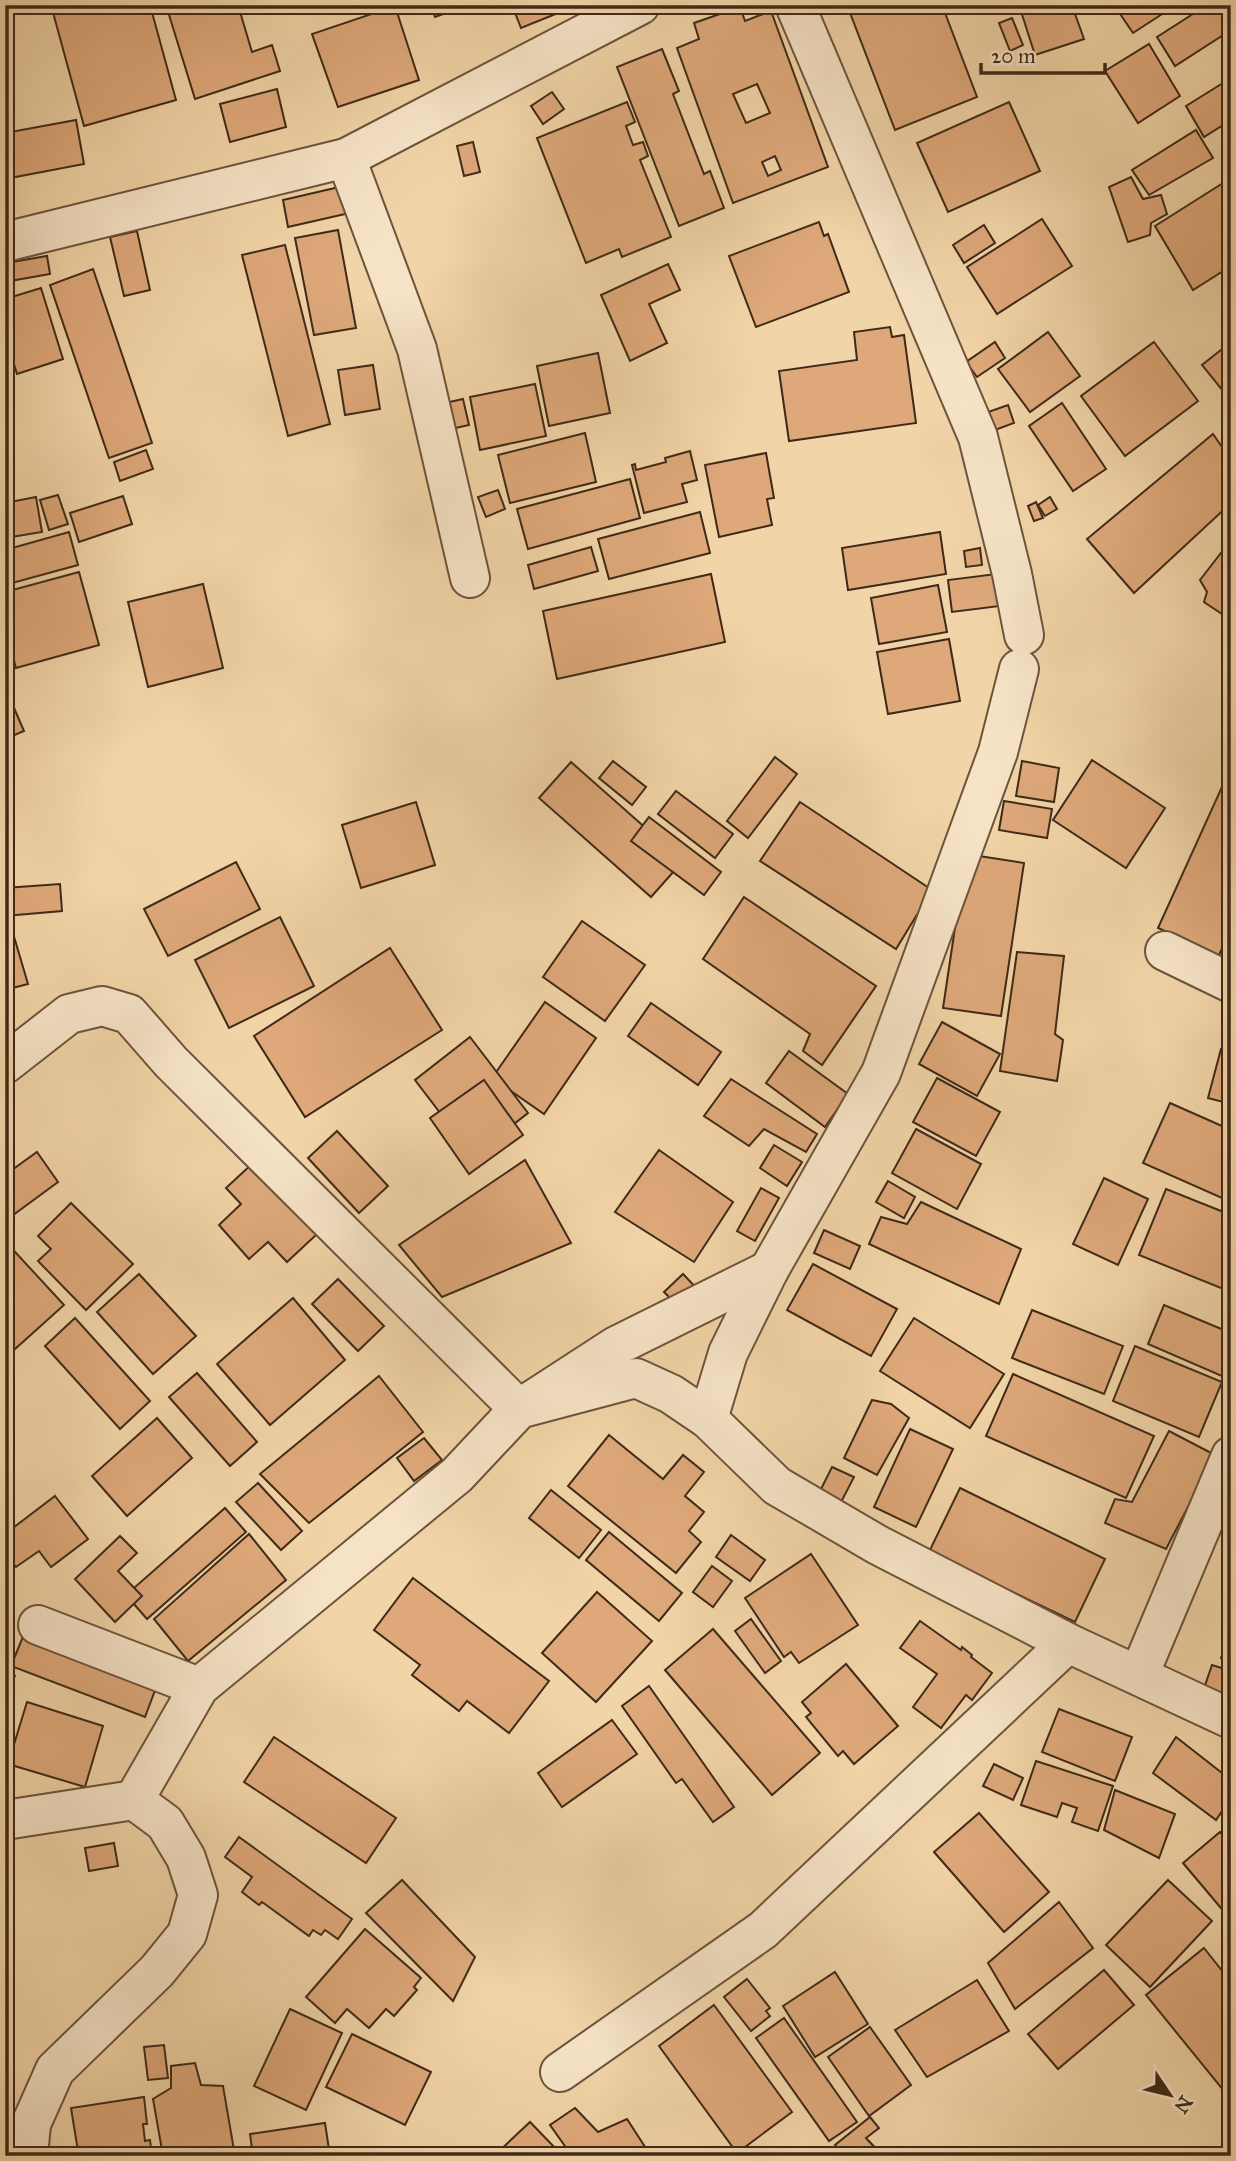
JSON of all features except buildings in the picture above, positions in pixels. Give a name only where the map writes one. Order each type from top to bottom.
[{"type":"street","points":[[5,242],[346,158],[640,5]]},
{"type":"street","points":[[708,1419],[728,1353],[769,1269],[881,1073],[998,752],[1022,652],[1012,575],[978,438],[795,5]]},
{"type":"street","points":[[346,158],[416,349],[470,578]]},
{"type":"street","points":[[1165,951],[1231,983]]},
{"type":"street","points":[[5,1065],[69,1014],[102,1006],[129,1014],[171,1062],[519,1409]]},
{"type":"street","points":[[134,1800],[200,1687],[457,1475],[519,1409],[616,1346],[769,1269]]},
{"type":"street","points":[[519,1409],[636,1378],[671,1394],[708,1419],[777,1486],[878,1545],[1068,1643],[1231,1719]]},
{"type":"street","points":[[1139,1675],[1231,1456]]},
{"type":"street","points":[[38,1625],[200,1687]]},
{"type":"street","points":[[560,2072],[763,1930],[1068,1643]]},
{"type":"street","points":[[5,1821],[134,1800],[165,1823],[186,1858],[198,1895],[187,1934],[157,1971],[55,2070],[31,2124],[27,2156]]}]
